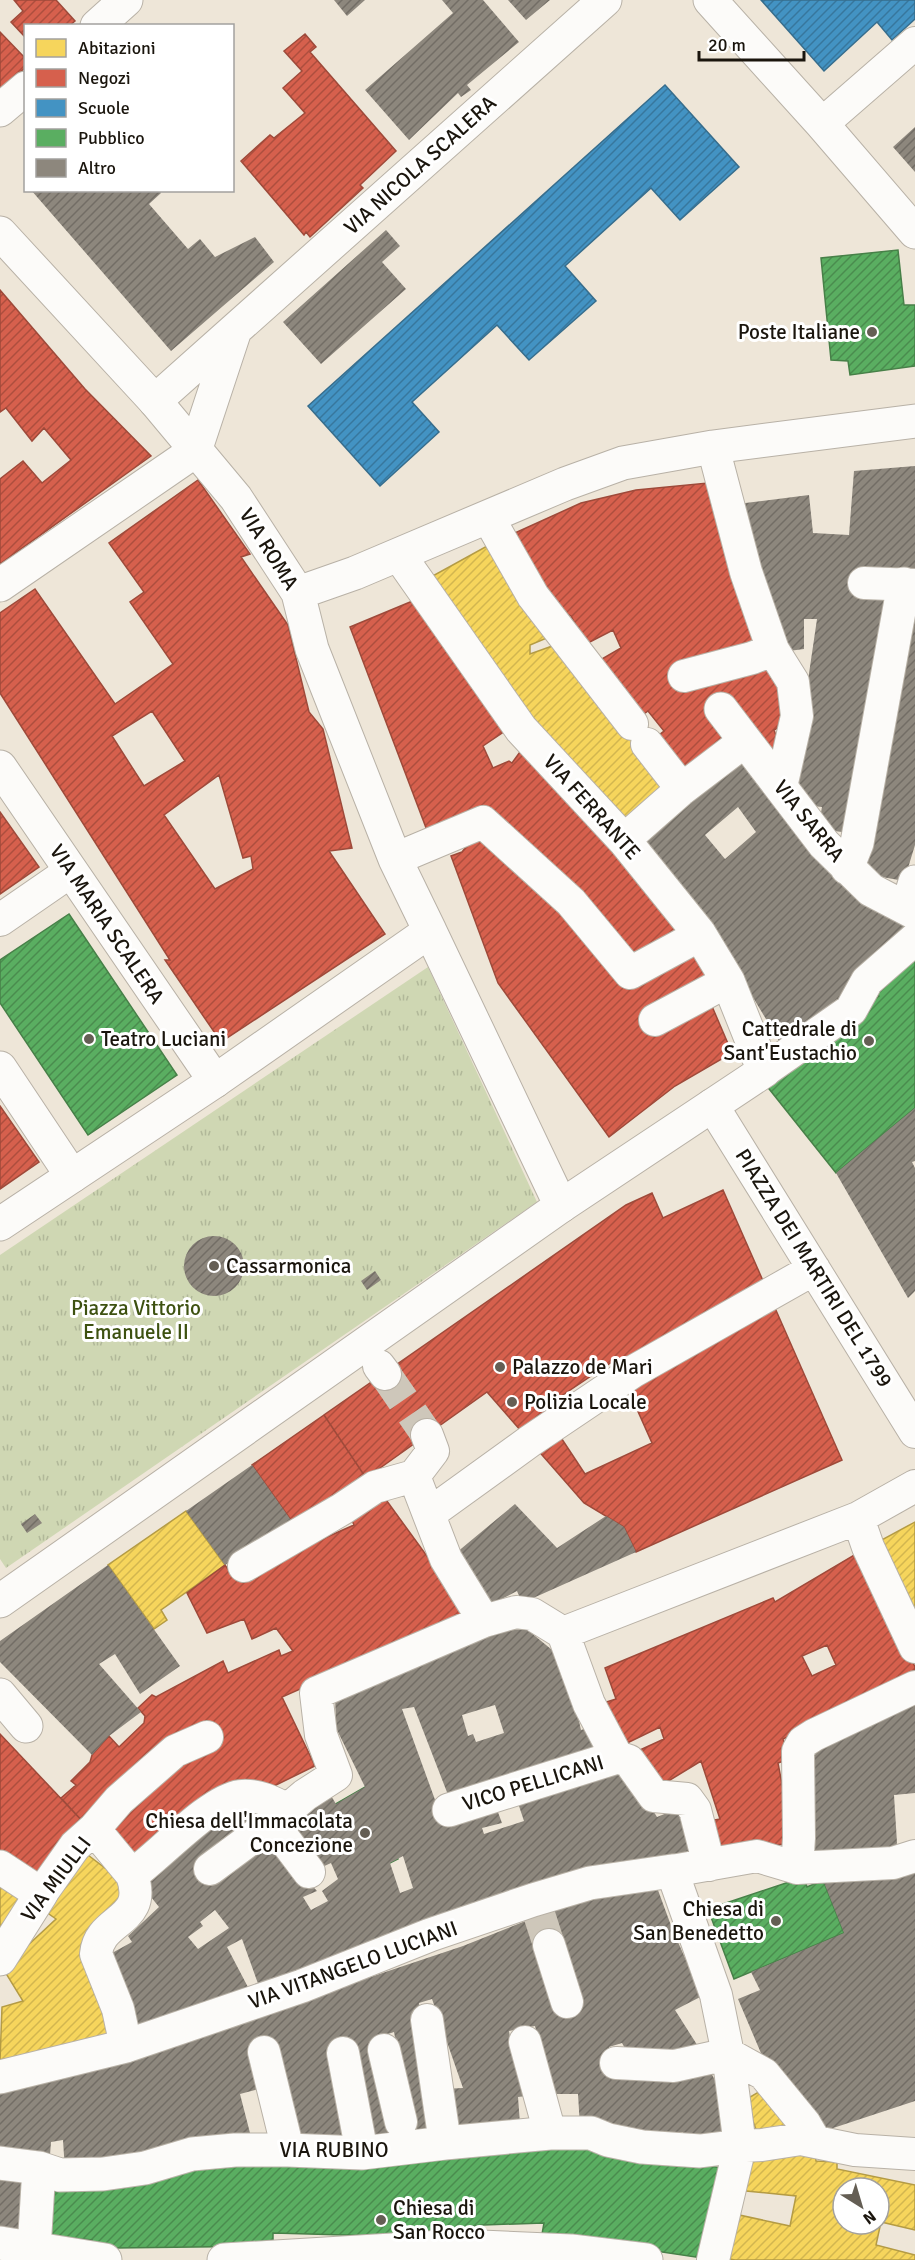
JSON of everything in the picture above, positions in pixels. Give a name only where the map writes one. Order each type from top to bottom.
[{"type":"street","points":[[99,24],[126,0]]},
{"type":"street","name":"VIA NICOLA SCALERA","points":[[155,401],[605,0]]},
{"type":"street","points":[[710,0],[822,124],[915,232]]},
{"type":"street","points":[[822,124],[915,43]]},
{"type":"street","points":[[0,110],[24,90]]},
{"type":"street","name":"VIA ROMA","points":[[0,233],[155,401],[195,452],[236,498],[298,593],[312,649],[395,858],[561,1206]]},
{"type":"street","points":[[0,585],[195,452],[235,330]]},
{"type":"street","points":[[298,593],[399,555],[565,484],[623,463],[713,447],[915,421]]},
{"type":"street","points":[[713,447],[746,572],[773,650],[793,682],[797,717],[781,787]]},
{"type":"street","points":[[488,517],[532,596],[682,789]]},
{"type":"street","name":"VIA FERRANTE","points":[[399,555],[520,729],[624,840],[700,935],[728,981],[764,1071]]},
{"type":"street","points":[[847,868],[857,843],[909,585],[864,583]]},
{"type":"street","points":[[684,676],[773,650]]},
{"type":"street","name":"VIA SARRA","points":[[721,709],[824,844],[847,868],[871,890],[912,901]]},
{"type":"street","points":[[624,840],[682,789],[745,741]]},
{"type":"street","name":"VIA MARIA SCALERA","points":[[0,767],[215,1081]]},
{"type":"street","points":[[395,858],[483,822],[572,902],[630,973],[700,935]]},
{"type":"street","points":[[0,920],[71,871]]},
{"type":"street","points":[[0,1224],[215,1081],[429,931]]},
{"type":"street","points":[[0,1601],[561,1206],[764,1071],[851,1010],[867,981],[915,939]]},
{"type":"street","points":[[655,1020],[728,981]]},
{"type":"street","points":[[0,1068],[72,1176]]},
{"type":"street","name":"PIAZZA DEI MARTIRI DEL 1799","points":[[712,1105],[915,1432]]},
{"type":"street","points":[[429,1514],[634,1371],[814,1269]]},
{"type":"street","points":[[244,1566],[375,1487],[414,1476],[433,1451],[428,1435]]},
{"type":"street","points":[[414,1476],[446,1559],[484,1621]]},
{"type":"street","points":[[563,1633],[858,1518],[915,1486]]},
{"type":"street","points":[[858,1518],[868,1547],[915,1647]]},
{"type":"street","points":[[210,1869],[280,1817],[305,1795],[336,1775],[321,1735],[316,1693],[484,1621],[516,1612],[532,1614],[563,1633],[589,1704],[617,1757],[628,1761],[654,1796],[687,1799],[694,1809],[709,1865]]},
{"type":"street","points":[[904,1860],[797,1868],[798,1751],[803,1742],[823,1730],[915,1687]]},
{"type":"street","points":[[0,1695],[26,1726]]},
{"type":"street","name":"VIA MIULLI","points":[[0,1959],[75,1846],[94,1829],[119,1800],[175,1751],[207,1737]]},
{"type":"street","name":"VICO PELLICANI","points":[[449,1810],[617,1757]]},
{"type":"street","points":[[132,1875],[211,1809],[226,1800],[240,1796],[271,1801],[309,1872]]},
{"type":"street","points":[[94,1829],[132,1875],[137,1896],[132,1909],[104,1934],[96,1945],[96,1954],[118,2009],[126,2046]]},
{"type":"street","name":"VIA VITANGELO LUCIANI","points":[[0,2077],[126,2046],[302,1986],[430,1935],[536,1905],[590,1883],[758,1856],[797,1868]]},
{"type":"street","points":[[0,1867],[41,1894]]},
{"type":"street","points":[[672,1871],[716,1995],[728,2054],[740,2146],[713,2260]]},
{"type":"street","points":[[549,1945],[567,2002]]},
{"type":"street","points":[[427,2020],[445,2143]]},
{"type":"street","points":[[525,2042],[550,2133]]},
{"type":"street","points":[[384,2050],[404,2136]]},
{"type":"street","points":[[264,2052],[288,2150]]},
{"type":"street","points":[[343,2053],[362,2153]]},
{"type":"street","points":[[616,2063],[674,2066],[728,2054],[764,2074],[805,2124],[815,2141]]},
{"type":"street","name":"VIA RUBINO","points":[[0,2163],[39,2168],[60,2175],[104,2174],[146,2168],[192,2154],[235,2150],[362,2153],[404,2136],[445,2143],[550,2133],[591,2133],[608,2140],[642,2147],[700,2151],[740,2146]]},
{"type":"street","points":[[740,2146],[801,2139],[855,2150],[915,2154]]},
{"type":"street","points":[[34,2249],[39,2168]]},
{"type":"street","points":[[0,2243],[105,2260]]},
{"type":"street","points":[[224,2260],[459,2246],[646,2260]]},
{"type":"green space","name":"Piazza Vittorio Emanuele II","points":[[428,967],[537,1202],[6,1568],[0,1559],[0,1255]]},
{"type":"building: Abitazioni","points":[[489,545],[554,635],[530,645],[530,654],[558,644],[641,750],[674,787],[627,832],[526,718],[429,578]]},
{"type":"building: Abitazioni","points":[[186,1511],[225,1565],[161,1610],[167,1620],[154,1629],[108,1565]]},
{"type":"building: Abitazioni","points":[[915,1522],[915,1631],[876,1543]]},
{"type":"building: Abitazioni","points":[[84,1852],[105,1868],[113,1859],[125,1893],[85,1938],[115,2035],[0,2061],[2,2007],[23,2001],[2,1967],[56,1919],[42,1909]]},
{"type":"building: Abitazioni","points":[[0,1879],[29,1899],[0,1946]]},
{"type":"building: Abitazioni","points":[[767,2087],[801,2128],[760,2140],[745,2100]]},
{"type":"building: Abitazioni","points":[[814,2147],[816,2161],[837,2162],[837,2169],[871,2176],[831,2176],[831,2236],[878,2236],[876,2245],[915,2255],[915,2260],[735,2260],[725,2258],[730,2213],[790,2226],[796,2196],[736,2190],[742,2159]]},
{"type":"building: Abitazioni","points":[[891,2180],[915,2185],[915,2230],[891,2224]]},
{"type":"building: Negozi","points":[[14,0],[56,0],[75,21],[71,24],[24,24],[24,36],[11,22],[23,11]]},
{"type":"building: Negozi","points":[[0,32],[24,57],[24,69],[0,90]]},
{"type":"building: Negozi","points":[[305,34],[316,47],[310,52],[396,151],[360,185],[363,188],[310,237],[306,232],[304,235],[241,161],[270,135],[274,138],[305,113],[283,88],[302,71],[284,51]]},
{"type":"building: Negozi","points":[[0,290],[85,389],[151,456],[0,564],[0,479],[23,461],[42,483],[71,460],[44,428],[32,441],[6,408],[0,412]]},
{"type":"building: Negozi","points":[[198,480],[250,554],[241,557],[288,625],[309,712],[323,729],[352,848],[329,851],[385,934],[221,1042],[165,960],[170,960],[0,693],[0,613],[35,589],[115,704],[173,664],[130,602],[144,592],[109,543]],"holes":[[[152,711],[185,761],[144,786],[112,736]],[[219,775],[243,858],[251,856],[253,869],[215,889],[164,815]]]},
{"type":"building: Negozi","points":[[708,483],[793,719],[774,730],[782,752],[764,762],[732,741],[684,781],[651,741],[664,731],[648,711],[637,719],[595,663],[621,648],[613,630],[586,644],[571,616],[542,601],[506,537],[581,503],[636,490]]},
{"type":"building: Negozi","points":[[415,600],[505,731],[483,746],[493,768],[509,761],[512,763],[520,752],[650,883],[688,934],[630,963],[494,810],[428,833],[350,627]]},
{"type":"building: Negozi","points":[[0,812],[39,867],[0,894]]},
{"type":"building: Negozi","points":[[477,833],[578,923],[627,985],[698,945],[717,978],[708,997],[732,1053],[675,1086],[609,1137],[498,983],[451,856],[462,852]]},
{"type":"building: Negozi","points":[[0,1106],[39,1162],[0,1189]]},
{"type":"building: Negozi","name":"Palazzo de Mari","points":[[723,1190],[842,1460],[636,1552],[624,1527],[584,1503],[487,1392],[366,1478],[324,1415],[626,1205],[652,1193],[663,1218]],"holes":[[[615,1360],[652,1443],[585,1474],[542,1409]]]},
{"type":"building: Negozi","points":[[324,1415],[366,1478],[293,1523],[252,1465]]},
{"type":"building: Negozi","points":[[384,1497],[469,1614],[282,1697],[315,1766],[276,1785],[253,1792],[139,1862],[108,1822],[184,1756],[85,1824],[61,1798],[76,1785],[71,1781],[90,1762],[92,1755],[109,1736],[119,1747],[144,1723],[145,1716],[138,1708],[152,1695],[156,1697],[223,1661],[228,1673],[279,1650],[281,1656],[293,1651],[276,1628],[252,1639],[244,1619],[207,1633],[187,1593],[225,1565],[234,1578],[354,1525],[351,1518]]},
{"type":"building: Negozi","points":[[861,1551],[915,1667],[915,1682],[783,1739],[789,1759],[778,1763],[793,1843],[715,1852],[709,1821],[720,1819],[701,1761],[657,1788],[631,1754],[664,1739],[660,1727],[621,1746],[597,1705],[616,1699],[605,1668],[773,1598],[775,1602]],"holes":[[[827,1645],[836,1665],[812,1676],[802,1656]]]},
{"type":"building: Negozi","points":[[0,1734],[85,1824],[39,1882],[0,1853]]},
{"type":"building: Scuole","points":[[761,0],[915,0],[915,19],[892,40],[877,22],[824,71]]},
{"type":"building: Scuole","points":[[665,85],[739,167],[680,220],[651,188],[565,266],[596,301],[529,360],[497,325],[412,402],[439,432],[380,486],[308,406]]},
{"type":"building: Pubblico","name":"Poste Italiane","points":[[898,250],[904,305],[915,305],[915,366],[850,375],[848,361],[831,360],[821,258]]},
{"type":"building: Pubblico","name":"Teatro Luciani","points":[[69,914],[177,1075],[88,1135],[0,1003],[0,960]]},
{"type":"building: Pubblico","name":"Cattedrale di Sant'Eustachio","points":[[915,955],[915,1108],[836,1173],[766,1085],[879,996],[873,988]]},
{"type":"building: Pubblico","name":"Chiesa dell'Immacolata Concezione","points":[[365,1787],[398,1859],[366,1875],[332,1806]]},
{"type":"building: Pubblico","name":"Chiesa di San Benedetto","points":[[804,1877],[807,1887],[823,1880],[844,1933],[734,1979],[708,1909]]},
{"type":"building: Pubblico","points":[[597,2141],[643,2155],[722,2168],[702,2258],[542,2234],[544,2223],[483,2225],[380,2236],[273,2233],[273,2246],[114,2248],[91,2245],[92,2240],[48,2236],[56,2183],[217,2160]]},
{"type":"building: Altro","points":[[334,0],[365,0],[347,16]]},
{"type":"building: Altro","points":[[442,0],[483,0],[519,42],[467,85],[471,90],[461,97],[458,93],[409,140],[365,90],[453,13]]},
{"type":"building: Altro","points":[[508,0],[550,0],[526,20]]},
{"type":"building: Altro","points":[[915,127],[915,172],[893,147]]},
{"type":"building: Altro","points":[[33,192],[160,192],[149,204],[188,249],[200,239],[215,257],[255,237],[274,262],[171,351]]},
{"type":"building: Altro","points":[[386,230],[400,246],[382,262],[406,289],[321,364],[283,322]]},
{"type":"building: Altro","points":[[915,466],[915,577],[892,593],[850,833],[818,829],[822,807],[803,805],[794,800],[797,755],[817,619],[804,619],[804,649],[781,652],[773,602],[762,606],[737,504],[809,495],[813,533],[849,535],[854,471]]},
{"type":"building: Altro","points":[[915,594],[915,845],[904,881],[860,873]]},
{"type":"building: Altro","points":[[738,753],[910,927],[844,1006],[784,1049],[713,931],[635,836]],"holes":[[[738,807],[756,832],[725,859],[705,835]]]},
{"type":"building: Altro","points":[[915,1108],[915,1161],[912,1162],[915,1168],[915,1291],[908,1298],[836,1173]]},
{"type":"building: Altro","name":"Cassarmonica","points":[[214,1236],[231,1241],[239,1249],[244,1266],[239,1283],[231,1291],[214,1296],[197,1291],[189,1283],[184,1266],[189,1249],[197,1241]]},
{"type":"building: Altro","points":[[375,1271],[381,1280],[367,1290],[361,1281]]},
{"type":"building: Altro","points":[[252,1465],[293,1523],[225,1565],[186,1511]]},
{"type":"building: Altro","points":[[515,1504],[557,1548],[606,1516],[624,1527],[636,1552],[522,1603],[517,1591],[490,1605],[456,1553]]},
{"type":"building: Altro","points":[[35,1514],[42,1523],[27,1533],[21,1524]]},
{"type":"building: Altro","points":[[108,1565],[180,1666],[140,1694],[115,1654],[99,1664],[141,1712],[109,1736],[92,1755],[0,1662],[0,1641]]},
{"type":"building: Altro","points":[[518,1622],[557,1654],[570,1682],[581,1730],[593,1726],[603,1754],[450,1800],[414,1707],[402,1709],[442,1819],[493,1799],[502,1823],[482,1828],[484,1834],[524,1821],[518,1803],[627,1768],[657,1817],[677,1809],[695,1854],[261,1992],[242,1939],[227,1947],[250,1991],[133,2032],[103,1958],[132,1942],[128,1936],[159,1907],[139,1882],[244,1803],[268,1819],[266,1835],[317,1891],[303,1897],[311,1910],[328,1901],[322,1891],[338,1879],[331,1863],[320,1868],[283,1832],[303,1819],[300,1814],[330,1794],[336,1804],[365,1787],[336,1728],[335,1694]],"holes":[[[495,1705],[504,1733],[476,1742],[473,1734],[468,1736],[462,1715]],[[403,1856],[413,1888],[400,1893],[390,1863]],[[215,1910],[229,1928],[198,1949],[188,1937],[203,1926],[200,1922]]]},
{"type":"building: Altro","points":[[915,1695],[915,1793],[894,1795],[897,1843],[892,1856],[806,1860],[809,1749],[872,1726],[869,1717]]},
{"type":"building: Altro","points":[[915,1867],[915,2101],[815,2134],[766,2065],[738,1999],[760,1990],[751,1972],[844,1933],[823,1880]]},
{"type":"building: Altro","points":[[655,1882],[691,1971],[706,1994],[675,2010],[701,2051],[665,2061],[643,2061],[638,2047],[627,2052],[622,2043],[609,2047],[611,2056],[603,2058],[606,2074],[661,2077],[708,2067],[728,2114],[727,2144],[693,2143],[682,2137],[683,2132],[651,2134],[613,2130],[612,2123],[580,2127],[578,2094],[550,2094],[535,2026],[509,2031],[514,2061],[520,2060],[533,2095],[518,2097],[520,2124],[448,2132],[443,2089],[463,2088],[432,1999],[419,2003],[437,2137],[411,2140],[394,2067],[397,2048],[394,2032],[382,2036],[383,2041],[375,2043],[385,2076],[399,2142],[367,2147],[347,2046],[332,2049],[354,2137],[280,2138],[266,2087],[240,2094],[250,2133],[137,2155],[139,2164],[65,2171],[63,2140],[51,2142],[50,2155],[0,2156],[0,2087],[86,2070],[129,2058],[463,1946],[600,1891]]},
{"type":"building: Altro","points":[[0,2169],[30,2171],[24,2232],[0,2229]]},
{"type":"tunnel","points":[[385,1374],[427,1435]]},
{"type":"tunnel","points":[[538,1911],[549,1945]]},
{"type":"place","name":"Poste Italiane","points":[[872,332]]},
{"type":"place","name":"Teatro Luciani","points":[[89,1039]]},
{"type":"place","name":"Cattedrale di Sant'Eustachio","points":[[869,1041]]},
{"type":"place","name":"Cassarmonica","points":[[214,1266]]},
{"type":"place","name":"Palazzo de Mari","points":[[500,1367]]},
{"type":"place","name":"Polizia Locale","points":[[512,1402]]},
{"type":"place","name":"Chiesa dell'Immacolata Concezione","points":[[365,1833]]},
{"type":"place","name":"Chiesa di San Benedetto","points":[[776,1921]]},
{"type":"place","name":"Chiesa di San Rocco","points":[[381,2220]]}]
